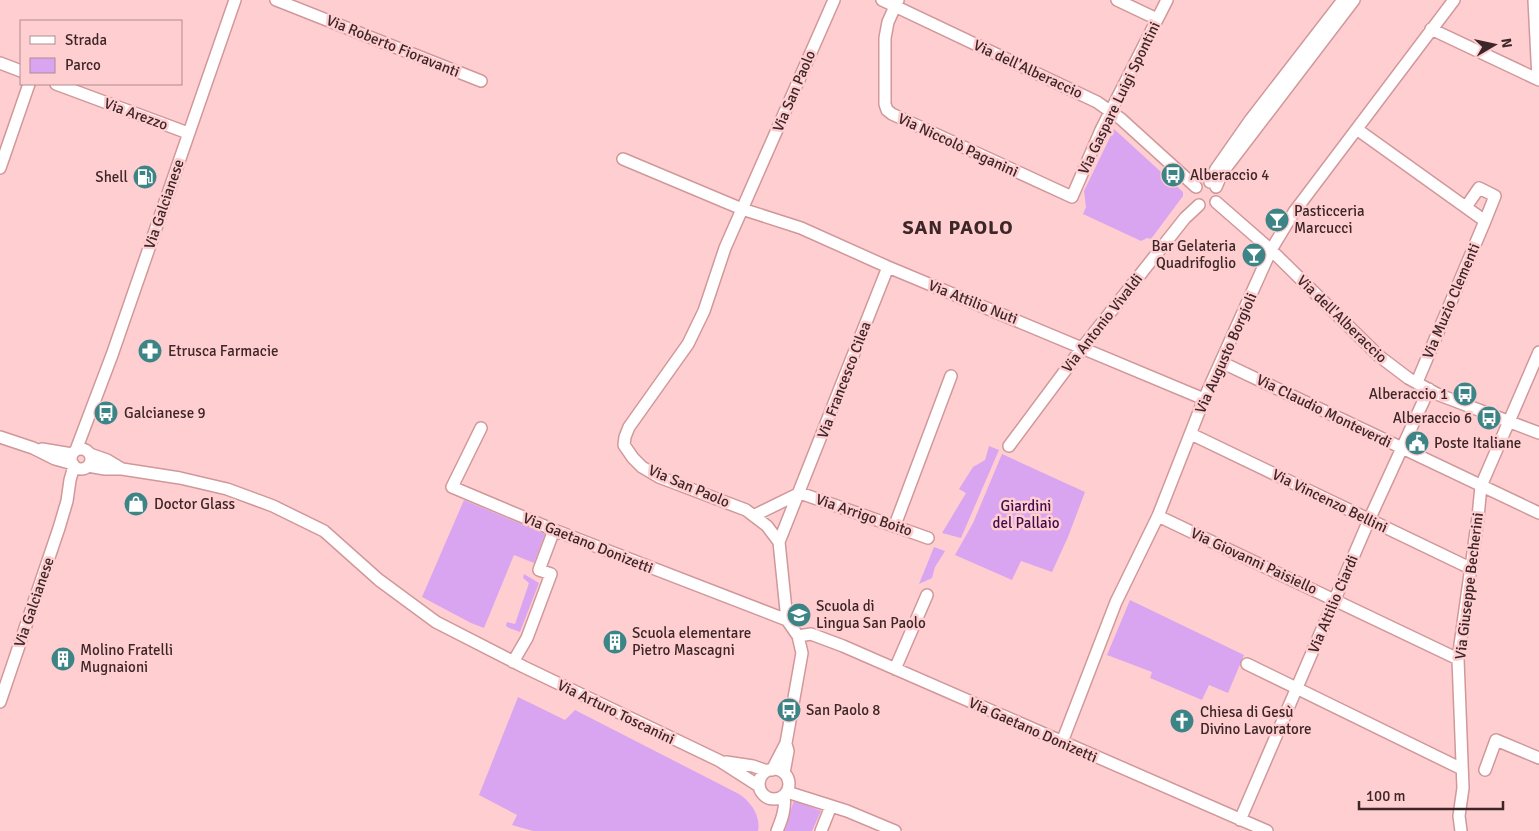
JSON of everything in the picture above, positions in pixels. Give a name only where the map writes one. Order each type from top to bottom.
[{"type":"street","name":"Via Galcianese","points":[[0,702],[67,501],[80,459],[92,408],[235,0]]},
{"type":"street","name":"Via Roberto Fioravanti","points":[[276,0],[482,81]]},
{"type":"street","name":"Via San Paolo","points":[[779,542],[768,526],[755,515],[659,476],[642,467],[624,445],[629,427],[688,344],[704,311],[725,248],[834,0]]},
{"type":"street","name":"Via dell'Alberaccio","points":[[882,0],[896,3],[1097,102],[1112,112],[1196,187]]},
{"type":"street","points":[[1117,0],[1157,19]]},
{"type":"street","name":"Via Gaspare Luigi Spontini","points":[[1072,197],[1101,130],[1112,112],[1167,0]]},
{"type":"street","points":[[1213,185],[1202,183],[1196,187],[1194,198],[1199,205],[1208,207],[1216,202],[1219,196],[1213,185],[1216,169],[1251,119],[1343,0]]},
{"type":"street","points":[[1213,185],[1354,0]]},
{"type":"street","name":"Via Augusto Borgioli","points":[[1062,742],[1116,602],[1158,516],[1204,399],[1271,250],[1294,212],[1358,130],[1454,0]]},
{"type":"street","points":[[1431,29],[1539,79],[1534,0]]},
{"type":"street","name":"Via Niccolò Paganini","points":[[896,3],[884,38],[884,97],[887,110],[1072,197]]},
{"type":"street","points":[[0,63],[20,71]]},
{"type":"street","points":[[0,168],[29,85]]},
{"type":"street","name":"Via Arezzo","points":[[59,85],[188,133]]},
{"type":"street","points":[[1358,130],[1485,221]]},
{"type":"street","points":[[623,159],[742,209]]},
{"type":"street","name":"Via Muzio Clementi","points":[[1417,382],[1495,196],[1479,188],[1466,207]]},
{"type":"street","name":"Via dell'Alberaccio","points":[[1216,202],[1271,250],[1378,356],[1408,378],[1429,389],[1539,433]]},
{"type":"street","name":"Via Antonio Vivaldi","points":[[1009,446],[1082,348],[1185,218],[1199,205]]},
{"type":"street","name":"Via Attilio Nuti","points":[[742,209],[801,228],[888,267],[1204,399]]},
{"type":"street","name":"Via Francesco Cilea","points":[[779,542],[888,267]]},
{"type":"street","name":"Via Giuseppe Becherini","points":[[1461,831],[1459,816],[1462,769],[1458,659],[1481,486],[1539,352]]},
{"type":"street","name":"Via Claudio Monteverdi","points":[[1221,362],[1539,513]]},
{"type":"street","points":[[895,525],[951,376]]},
{"type":"street","name":"Via Attilio Ciardi","points":[[1240,820],[1336,600],[1368,520],[1429,389]]},
{"type":"street","name":"Via Gaetano Donizetti","points":[[481,428],[452,487],[554,530],[786,620]]},
{"type":"street","name":"Via Vincenzo Bellini","points":[[1191,434],[1470,568]]},
{"type":"street","name":"Via Arturo Toscanini","points":[[0,437],[33,448],[80,459],[107,460],[122,469],[220,487],[273,506],[324,531],[378,580],[436,622],[514,662],[720,761],[759,786]]},
{"type":"street","points":[[755,515],[800,493]]},
{"type":"street","name":"Via Arrigo Boito","points":[[800,493],[928,538]]},
{"type":"street","name":"Via Giovanni Paisiello","points":[[1158,516],[1458,659]]},
{"type":"street","points":[[514,662],[526,638],[551,574],[540,570],[554,530]]},
{"type":"street","points":[[779,542],[786,620],[798,636],[802,654],[786,742],[774,771],[762,776],[759,786],[764,795],[772,799],[778,799],[786,794],[831,806],[895,831]]},
{"type":"street","points":[[895,669],[928,595]]},
{"type":"street","name":"Via Gaetano Donizetti","points":[[798,636],[811,634],[843,646],[1267,831]]},
{"type":"street","points":[[1247,664],[1298,687],[1462,769]]},
{"type":"street","points":[[1485,770],[1496,740],[1539,758]]},
{"type":"street","name":"Via Arturo Toscanini","points":[[720,761],[774,771]]},
{"type":"street","points":[[774,771],[789,782],[782,818],[777,831]]},
{"type":"street","points":[[772,799],[777,812],[777,831]]},
{"type":"street","points":[[821,831],[831,806]]},
{"type":"green space","points":[[1114,129],[1183,192],[1183,196],[1151,239],[1147,238],[1141,241],[1083,214],[1086,207],[1084,191]]},
{"type":"green space","points":[[989,446],[999,450],[961,538],[942,533],[966,493],[959,489],[973,467],[985,460]]},
{"type":"green space","name":"Giardini del Pallaio","points":[[1002,454],[1085,492],[1052,572],[1021,561],[1012,580],[955,555],[973,523]]},
{"type":"green space","points":[[464,500],[545,534],[534,563],[514,555],[484,628],[422,597]]},
{"type":"green space","points":[[934,547],[945,551],[935,567],[932,578],[919,584]]},
{"type":"green space","points":[[524,574],[539,583],[520,632],[506,626],[507,622],[515,624],[529,583],[523,578]]},
{"type":"green space","points":[[1130,600],[1244,655],[1228,693],[1209,685],[1202,700],[1150,678],[1152,672],[1107,655]]},
{"type":"green space","points":[[518,697],[565,720],[575,710],[739,794],[754,810],[759,825],[758,831],[533,831],[512,825],[517,815],[479,795]]},
{"type":"green space","points":[[794,800],[821,811],[812,831],[784,831]]},
{"type":"place","name":"Alberaccio 4","points":[[1173,175]]},
{"type":"place","name":"Shell","points":[[145,177]]},
{"type":"place","name":"Pasticceria Marcucci","points":[[1277,220]]},
{"type":"place","name":"Bar Gelateria Quadrifoglio","points":[[1254,255]]},
{"type":"place","name":"Etrusca Farmacie","points":[[150,351]]},
{"type":"place","name":"Alberaccio 1","points":[[1465,394]]},
{"type":"place","name":"Galcianese 9","points":[[106,413]]},
{"type":"place","name":"Alberaccio 6","points":[[1489,418]]},
{"type":"place","name":"Poste Italiane","points":[[1417,443]]},
{"type":"place","name":"Doctor Glass","points":[[136,504]]},
{"type":"place","name":"Scuola di Lingua San Paolo","points":[[799,615]]},
{"type":"place","name":"Scuola elementare Pietro Mascagni","points":[[615,642]]},
{"type":"place","name":"Molino Fratelli Mugnaioni","points":[[63,659]]},
{"type":"place","name":"San Paolo 8","points":[[789,710]]},
{"type":"place","name":"Chiesa di Gesù Divino Lavoratore","points":[[1182,721]]},
{"type":"district","name":"SAN PAOLO","points":[[958,227]]}]
